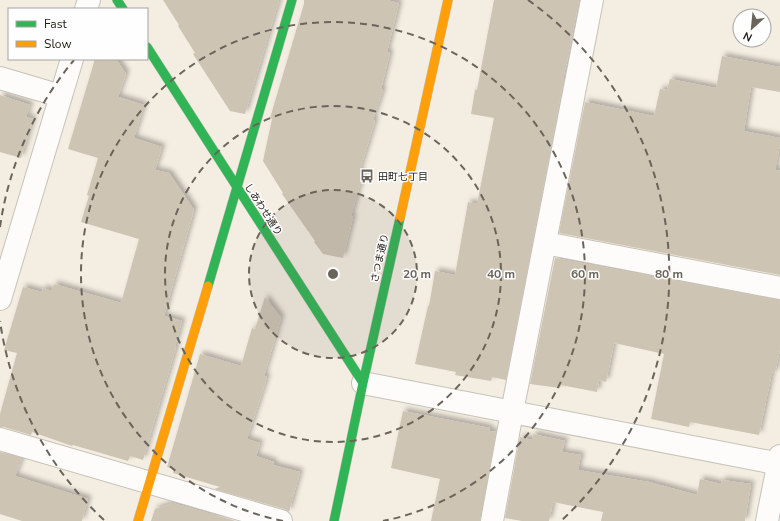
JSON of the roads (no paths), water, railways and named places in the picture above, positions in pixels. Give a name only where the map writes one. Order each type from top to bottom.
[{"type":"street","points":[[138,521],[292,0]]},
{"type":"street","name":"さつま通り","points":[[334,521],[448,0]]},
{"type":"street","points":[[492,521],[592,0]]},
{"type":"street","name":"しあわせ通り","points":[[148,49],[363,383]]},
{"type":"street","points":[[0,299],[72,60]]},
{"type":"street","points":[[0,78],[61,96]]},
{"type":"street","points":[[545,243],[780,288]]},
{"type":"street","points":[[363,383],[779,461],[767,521]]},
{"type":"street","points":[[0,440],[281,521]]},
{"type":"place","name":"田町七丁目","points":[[367,176]]}]
